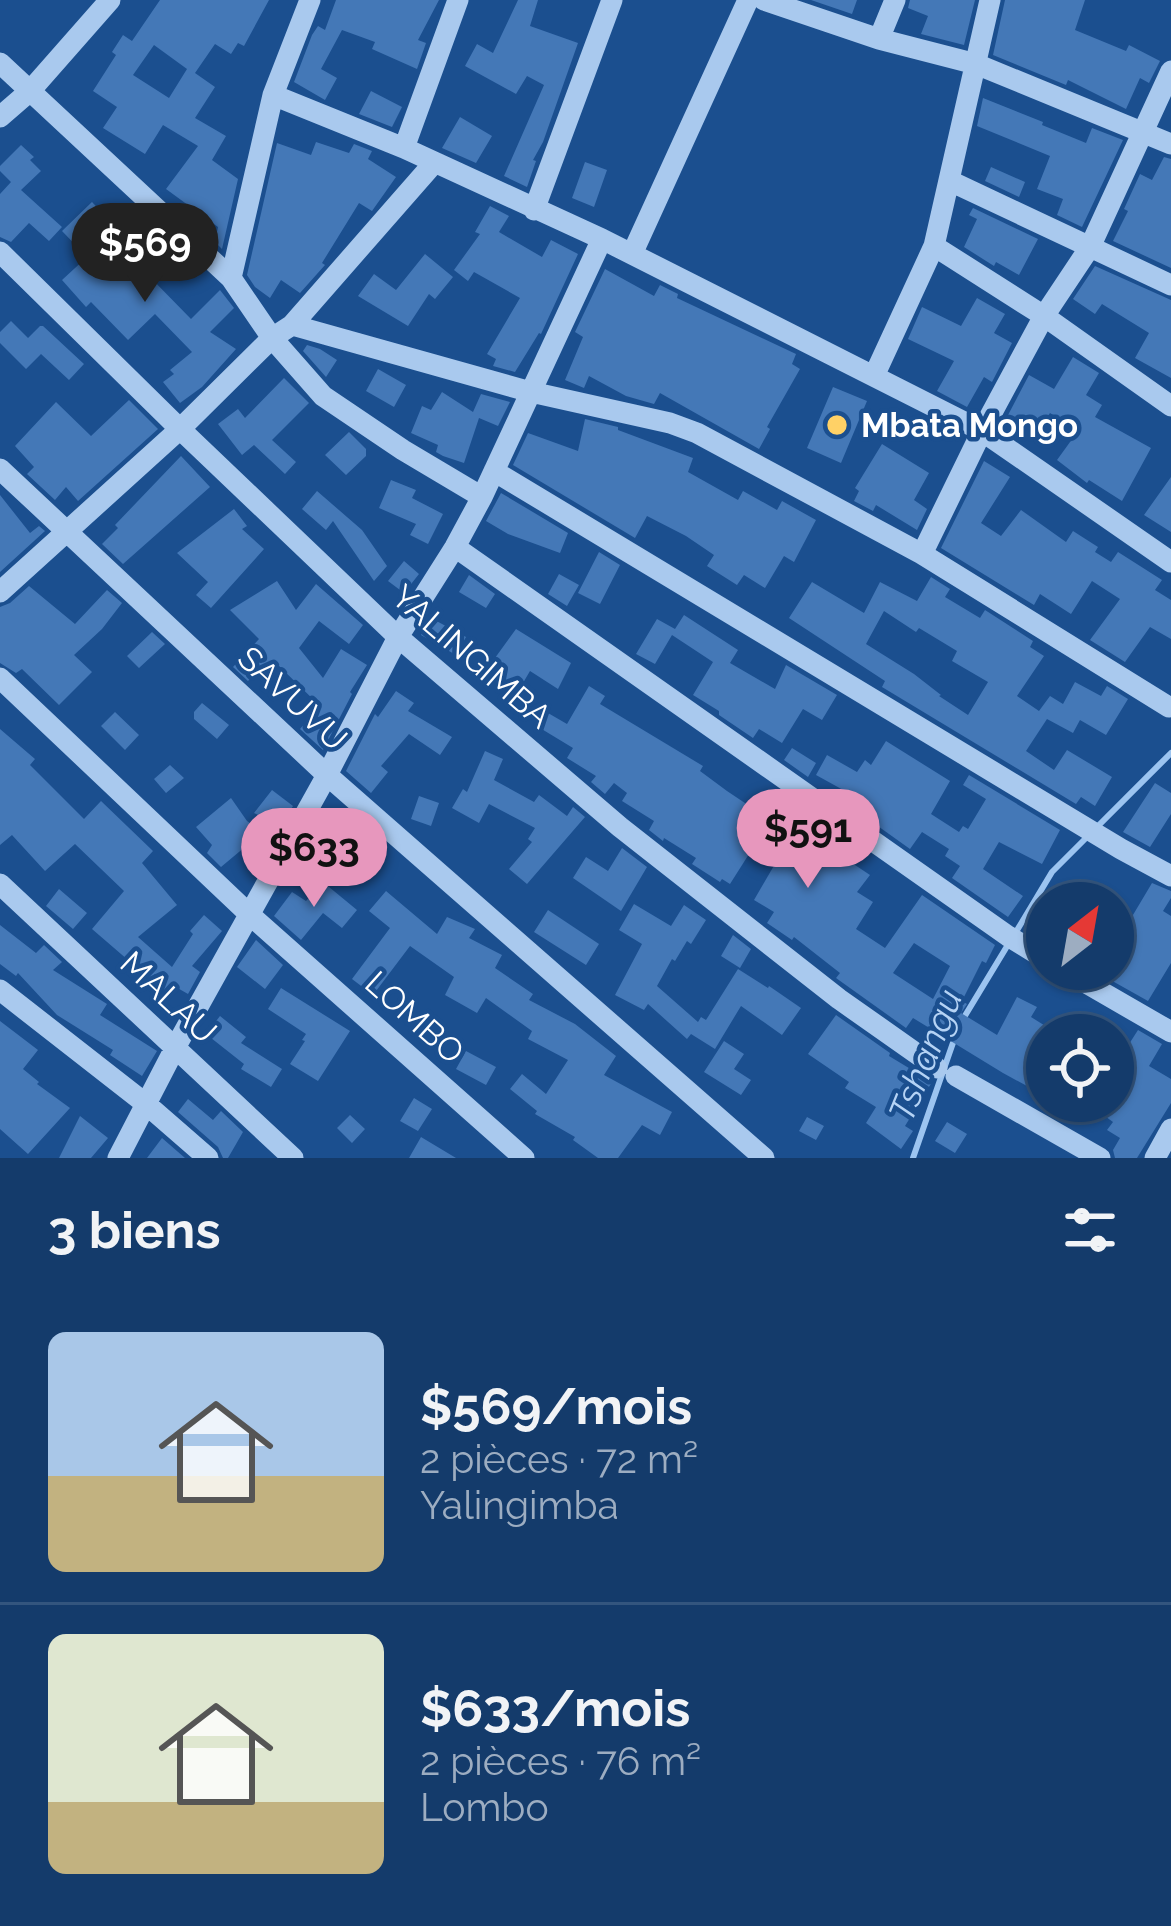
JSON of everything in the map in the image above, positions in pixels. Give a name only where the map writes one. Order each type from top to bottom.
[{"type":"street","points":[[0,117],[30,91],[110,0]]},
{"type":"street","points":[[231,278],[273,95],[310,0]]},
{"type":"street","points":[[404,148],[458,0]]},
{"type":"street","points":[[534,210],[612,0]]},
{"type":"street","points":[[632,254],[748,0]]},
{"type":"street","points":[[764,0],[879,39],[976,64],[1171,144]]},
{"type":"street","points":[[879,39],[895,0]]},
{"type":"street","points":[[874,376],[934,246],[990,0]]},
{"type":"street","points":[[0,63],[231,278],[282,332],[323,396],[482,496]]},
{"type":"street","points":[[922,554],[1044,316],[1090,247],[1171,71]]},
{"type":"street","points":[[273,95],[404,148],[602,239],[982,430],[1171,562]]},
{"type":"street","points":[[0,592],[282,332],[434,164]]},
{"type":"street","points":[[950,181],[1171,285]]},
{"type":"street","points":[[118,1158],[398,637],[455,548],[602,239]]},
{"type":"street","points":[[934,246],[1171,406]]},
{"type":"street","name":"YALINGIMBA","points":[[0,252],[398,637],[620,827],[839,999],[947,1072],[1100,1158]]},
{"type":"street","points":[[282,332],[698,433],[922,554],[1169,707]]},
{"type":"street","name":"SAVUVU","points":[[0,469],[327,775],[764,1158]]},
{"type":"street","points":[[494,471],[1171,876]]},
{"type":"street","points":[[455,548],[1026,948]]},
{"type":"street","name":"LOMBO","points":[[0,678],[249,914],[524,1158]]},
{"type":"street","name":"MALAU","points":[[0,884],[293,1158]]},
{"type":"street","points":[[0,990],[208,1158]]},
{"type":"street","points":[[1098,990],[1171,1032]]},
{"type":"street","points":[[1155,1158],[1171,1129]]},
{"type":"building","points":[[160,0],[269,0],[244,46],[238,43],[231,54],[215,44],[195,73],[215,87],[195,118],[226,136],[212,160],[238,179],[222,249],[215,242],[218,227],[166,189],[198,146],[163,125],[145,154],[103,128],[117,107],[93,91],[123,35],[132,41]],"holes":[[[154,45],[187,69],[169,98],[133,75]]]},
{"type":"building","points":[[336,0],[439,0],[418,40],[426,43],[417,69],[372,49],[375,42],[342,30],[321,69],[337,78],[325,100],[294,82],[312,35],[318,26],[325,30]]},
{"type":"building","points":[[518,0],[538,0],[530,26],[578,43],[527,187],[504,176],[544,85],[527,76],[516,94],[465,66],[477,44],[493,53]]},
{"type":"building","points":[[811,0],[857,0],[852,14]]},
{"type":"building","points":[[910,0],[975,0],[964,45],[921,34],[928,16],[908,8]]},
{"type":"building","points":[[1005,0],[1085,0],[1075,30],[1126,51],[1129,45],[1160,61],[1149,83],[1140,78],[1126,109],[1068,80],[1066,85],[993,55]]},
{"type":"building","points":[[371,91],[402,107],[392,127],[359,114]]},
{"type":"building","points":[[983,98],[1086,143],[1092,128],[1123,140],[1082,227],[1057,215],[1063,199],[1037,189],[1050,156],[977,126]]},
{"type":"building","points":[[460,117],[492,136],[476,163],[442,148]]},
{"type":"building","points":[[316,142],[349,153],[354,144],[372,151],[368,159],[396,177],[372,211],[359,203],[325,265],[300,293],[281,280],[270,298],[247,275],[277,143],[311,155]]},
{"type":"building","points":[[21,145],[41,171],[21,190],[62,227],[49,241],[29,223],[11,242],[0,237],[0,194],[11,182],[0,166]]},
{"type":"building","points":[[1164,157],[1171,159],[1171,268],[1113,241],[1140,174],[1152,180]]},
{"type":"building","points":[[585,162],[607,170],[594,207],[572,198]]},
{"type":"building","points":[[991,167],[1025,182],[1019,197],[985,181]]},
{"type":"building","points":[[92,202],[112,223],[95,239],[147,274],[191,319],[220,290],[234,308],[210,332],[236,349],[202,387],[180,403],[163,382],[192,352],[155,314],[128,340],[91,302],[86,307],[62,280],[87,257],[62,231]]},
{"type":"building","points":[[490,206],[509,216],[499,232],[542,257],[551,240],[578,254],[541,334],[515,372],[493,366],[496,359],[487,354],[520,298],[474,272],[468,281],[454,270],[480,234],[475,232]]},
{"type":"building","points":[[973,208],[1038,239],[1019,275],[964,247],[977,219],[969,215]]},
{"type":"building","points":[[425,254],[453,277],[435,299],[429,294],[408,326],[358,296],[374,274],[396,290]]},
{"type":"building","points":[[1095,266],[1171,300],[1171,378],[1135,358],[1149,333],[1102,304],[1095,314],[1073,299]]},
{"type":"building","points":[[605,269],[654,296],[660,285],[678,294],[677,298],[796,354],[792,364],[800,369],[759,449],[660,393],[654,404],[626,396],[589,376],[584,388],[565,380],[583,337],[575,332]]},
{"type":"building","points":[[977,298],[1005,314],[994,333],[1012,343],[992,382],[984,377],[967,407],[937,391],[954,361],[908,339],[922,307],[961,326]]},
{"type":"building","points":[[11,321],[28,338],[43,326],[84,364],[69,380],[41,354],[26,369],[0,343],[0,332]]},
{"type":"building","points":[[307,345],[337,360],[326,377],[303,351]]},
{"type":"building","points":[[1073,357],[1099,373],[1086,395],[1102,405],[1095,417],[1151,448],[1122,501],[1057,460],[1078,431],[1050,413],[1036,435],[1007,417],[1029,375],[1054,389]]},
{"type":"building","points":[[378,369],[406,385],[394,407],[366,391]]},
{"type":"building","points":[[284,378],[309,403],[272,440],[296,462],[285,474],[254,445],[242,455],[218,424],[238,409],[245,418]]},
{"type":"building","name":"Mbata Mongo","points":[[833,387],[867,401],[841,463],[807,448]]},
{"type":"building","points":[[442,392],[473,412],[481,394],[510,402],[498,426],[479,418],[464,463],[443,456],[436,452],[438,445],[411,433],[422,406],[431,410]]},
{"type":"building","points":[[129,400],[158,429],[78,501],[66,487],[55,500],[27,474],[34,467],[15,446],[56,402],[91,436]]},
{"type":"building","points":[[585,419],[618,427],[693,458],[688,472],[738,500],[743,491],[777,510],[782,501],[816,520],[794,562],[784,556],[765,588],[744,575],[737,585],[707,566],[714,555],[686,536],[647,516],[635,538],[513,465],[528,433],[578,451]]},
{"type":"building","points":[[349,432],[366,449],[366,456],[346,475],[325,455]]},
{"type":"building","points":[[882,444],[929,473],[914,500],[927,509],[917,530],[876,505],[873,511],[854,501],[859,491],[855,488]]},
{"type":"building","points":[[181,456],[210,487],[123,564],[102,544]]},
{"type":"building","points":[[984,461],[1010,477],[981,523],[1001,536],[1021,510],[1066,542],[1073,531],[1111,562],[1118,552],[1162,580],[1155,590],[1171,600],[1171,639],[1150,627],[1125,662],[1090,640],[1120,599],[1092,581],[1071,614],[1040,594],[1034,605],[941,548]]},
{"type":"building","points":[[1171,477],[1171,532],[1144,515]]},
{"type":"building","points":[[391,480],[416,490],[412,498],[443,514],[428,544],[410,535],[416,524],[379,508]]},
{"type":"building","points":[[317,491],[362,530],[387,566],[374,581],[333,521],[326,530],[302,509]]},
{"type":"building","points":[[501,493],[568,533],[560,553],[486,521]]},
{"type":"building","points":[[0,495],[30,533],[39,526],[45,531],[0,572]]},
{"type":"building","points":[[234,509],[247,526],[242,529],[264,549],[211,608],[196,595],[208,582],[177,553]]},
{"type":"building","points":[[599,552],[620,565],[600,604],[578,593]]},
{"type":"building","points":[[404,561],[419,574],[404,593],[388,581]]},
{"type":"building","points":[[559,574],[579,585],[567,606],[548,594]]},
{"type":"building","points":[[469,575],[495,594],[486,608],[459,592]]},
{"type":"building","points":[[931,577],[950,589],[945,597],[980,618],[985,610],[1033,641],[1030,647],[1044,656],[1017,696],[1039,711],[1050,696],[1063,704],[1075,682],[1101,696],[1107,686],[1128,699],[1106,735],[1080,720],[1073,733],[1047,719],[1026,751],[1054,770],[1067,750],[1112,777],[1095,806],[1081,797],[1076,804],[882,687],[885,681],[789,618],[812,582],[864,613],[880,582],[917,601]],"holes":[[[884,611],[916,632],[919,628],[957,651],[952,661],[988,682],[968,715],[866,644]]]},
{"type":"building","points":[[277,581],[296,610],[316,584],[363,625],[349,644],[319,621],[299,648],[323,678],[341,649],[367,665],[323,750],[300,729],[320,706],[276,663],[269,671],[263,665],[248,681],[233,667],[259,639],[230,610]]},
{"type":"building","points":[[29,586],[75,624],[107,590],[122,603],[74,655],[92,672],[59,705],[22,669],[16,673],[0,663],[0,607]]},
{"type":"building","points":[[684,615],[738,650],[730,663],[775,689],[786,665],[837,695],[822,720],[803,709],[782,743],[759,729],[753,738],[693,695],[713,662],[672,635],[655,664],[636,654],[657,619],[675,629]]},
{"type":"building","points":[[431,618],[466,637],[456,655],[421,635]]},
{"type":"building","points":[[516,629],[571,663],[558,689],[530,671],[513,700],[486,680],[491,671],[487,669]]},
{"type":"building","points":[[152,632],[165,644],[139,668],[127,656]]},
{"type":"building","points":[[589,686],[605,696],[600,704],[703,766],[700,771],[727,791],[772,821],[777,813],[870,875],[857,892],[873,902],[856,929],[885,948],[922,895],[995,945],[962,1001],[967,1004],[961,1013],[997,1035],[1017,997],[1037,1007],[1033,1014],[1026,1014],[1026,1086],[913,1018],[906,1028],[836,978],[840,973],[794,937],[767,923],[774,912],[754,900],[779,857],[756,843],[730,884],[720,882],[692,864],[696,858],[649,830],[654,821],[622,801],[627,793],[614,783],[605,794],[591,782],[596,776],[567,758],[573,748],[540,728],[548,713],[567,724]],"holes":[[[914,943],[950,966],[933,999],[893,973]]]},
{"type":"building","points":[[396,691],[414,703],[408,711],[452,737],[440,755],[409,734],[381,766],[388,772],[371,793],[346,771],[375,714],[378,717]]},
{"type":"building","points":[[202,703],[229,725],[217,739],[194,719]]},
{"type":"building","points":[[115,712],[139,735],[125,750],[101,726]]},
{"type":"building","points":[[0,729],[35,759],[30,765],[84,819],[101,801],[153,851],[142,863],[177,905],[138,937],[172,967],[204,915],[222,931],[192,966],[200,972],[188,994],[174,986],[164,998],[156,992],[164,979],[155,974],[150,979],[92,929],[124,891],[75,844],[45,871],[12,835],[0,845]]},
{"type":"building","points":[[886,741],[950,781],[931,814],[959,832],[963,826],[968,829],[986,799],[963,785],[969,775],[1060,830],[1042,864],[999,842],[983,869],[1023,896],[1008,917],[952,878],[960,866],[945,856],[949,849],[922,832],[910,849],[840,799],[845,791],[816,775],[827,755],[857,772],[865,760],[871,765]]},
{"type":"building","points":[[792,748],[816,763],[808,777],[784,760]]},
{"type":"building","points":[[485,751],[503,759],[494,780],[534,802],[539,795],[567,816],[573,807],[585,817],[527,884],[509,869],[532,842],[528,839],[535,828],[489,804],[479,823],[452,808],[463,789],[467,792]]},
{"type":"building","points":[[170,765],[184,778],[166,793],[154,779]]},
{"type":"building","points":[[1155,783],[1171,793],[1171,814],[1150,847],[1123,832]]},
{"type":"building","points":[[272,790],[293,806],[281,826],[254,813]]},
{"type":"building","points":[[419,796],[439,803],[431,826],[411,819]]},
{"type":"building","points":[[231,798],[247,821],[263,832],[221,867],[207,853],[212,845],[196,827]]},
{"type":"building","points":[[346,826],[364,836],[349,864],[330,854]]},
{"type":"building","points":[[622,848],[647,867],[621,911],[573,878],[586,857],[608,871]]},
{"type":"building","points":[[323,882],[357,910],[342,928],[323,913],[301,940],[274,916],[292,892],[306,901]]},
{"type":"building","points":[[1152,883],[1171,891],[1163,911],[1171,916],[1171,963],[1148,1001],[1128,990],[1134,990],[1134,913]]},
{"type":"building","points":[[59,889],[87,913],[73,929],[46,906]]},
{"type":"building","points":[[386,891],[437,934],[447,917],[475,929],[469,938],[502,955],[495,968],[533,994],[529,1000],[575,1024],[616,1056],[604,1075],[672,1112],[660,1135],[642,1125],[618,1158],[598,1158],[575,1137],[535,1114],[510,1089],[522,1074],[546,1094],[568,1060],[528,1039],[532,1031],[486,998],[477,1013],[445,995],[454,977],[410,946],[373,995],[352,979],[390,928],[369,911]]},
{"type":"building","points":[[634,904],[671,926],[684,905],[706,920],[691,944],[687,941],[672,959],[657,986],[698,1022],[701,1017],[706,1020],[738,969],[801,1008],[782,1035],[741,1006],[715,1049],[691,1034],[687,1039],[648,1004],[644,1010],[615,995],[642,944],[619,930]]},
{"type":"building","points":[[548,910],[599,944],[586,965],[534,932]]},
{"type":"building","points":[[0,925],[36,953],[44,945],[62,962],[53,970],[107,1004],[100,1015],[157,1051],[142,1076],[110,1055],[113,1050],[57,1015],[18,973],[0,964]]},
{"type":"building","points":[[733,935],[751,949],[740,968],[721,956]]},
{"type":"building","points":[[256,940],[283,965],[265,989],[237,967]]},
{"type":"building","points":[[281,988],[350,1031],[318,1081],[290,1064],[306,1034],[268,1009]]},
{"type":"building","points":[[836,1015],[932,1082],[905,1126],[913,1131],[901,1149],[866,1123],[876,1107],[845,1088],[849,1082],[808,1054]]},
{"type":"building","points":[[220,1016],[246,1037],[241,1043],[282,1069],[271,1087],[241,1069],[244,1064],[206,1034]]},
{"type":"building","points":[[0,1021],[38,1050],[23,1069],[70,1108],[28,1154],[0,1129]]},
{"type":"building","points":[[1138,1030],[1162,1044],[1149,1066],[1171,1079],[1171,1103],[1137,1158],[1115,1158],[1113,1150],[1120,1138],[1107,1130],[1113,1122],[1134,1122],[1134,1036]]},
{"type":"building","points":[[724,1041],[744,1054],[734,1069],[751,1080],[741,1095],[704,1072]]},
{"type":"building","points":[[466,1051],[496,1067],[486,1085],[456,1069]]},
{"type":"building","points":[[414,1098],[432,1109],[418,1131],[400,1121]]},
{"type":"building","points":[[188,1099],[213,1120],[221,1111],[243,1132],[228,1158],[178,1112]]},
{"type":"building","points":[[350,1115],[365,1129],[352,1143],[337,1128]]},
{"type":"building","points":[[80,1116],[108,1138],[91,1158],[59,1158]]},
{"type":"building","points":[[807,1117],[824,1126],[816,1140],[799,1131]]},
{"type":"building","points":[[947,1122],[967,1134],[955,1153],[935,1141]]},
{"type":"building","points":[[421,1137],[456,1158],[409,1158]]},
{"type":"building","points":[[162,1138],[185,1158],[147,1158]]},
{"type":"waterway","name":"Tshangu","points":[[1096,828],[1171,753]]},
{"type":"waterway","name":"Tshangu","points":[[1016,932],[1052,872],[1086,838]]},
{"type":"waterway","name":"Tshangu","points":[[963,1019],[1009,943]]},
{"type":"waterway","name":"Tshangu","points":[[913,1158],[955,1037]]},
{"type":"place","name":"Mbata Mongo","points":[[837,425]]}]
